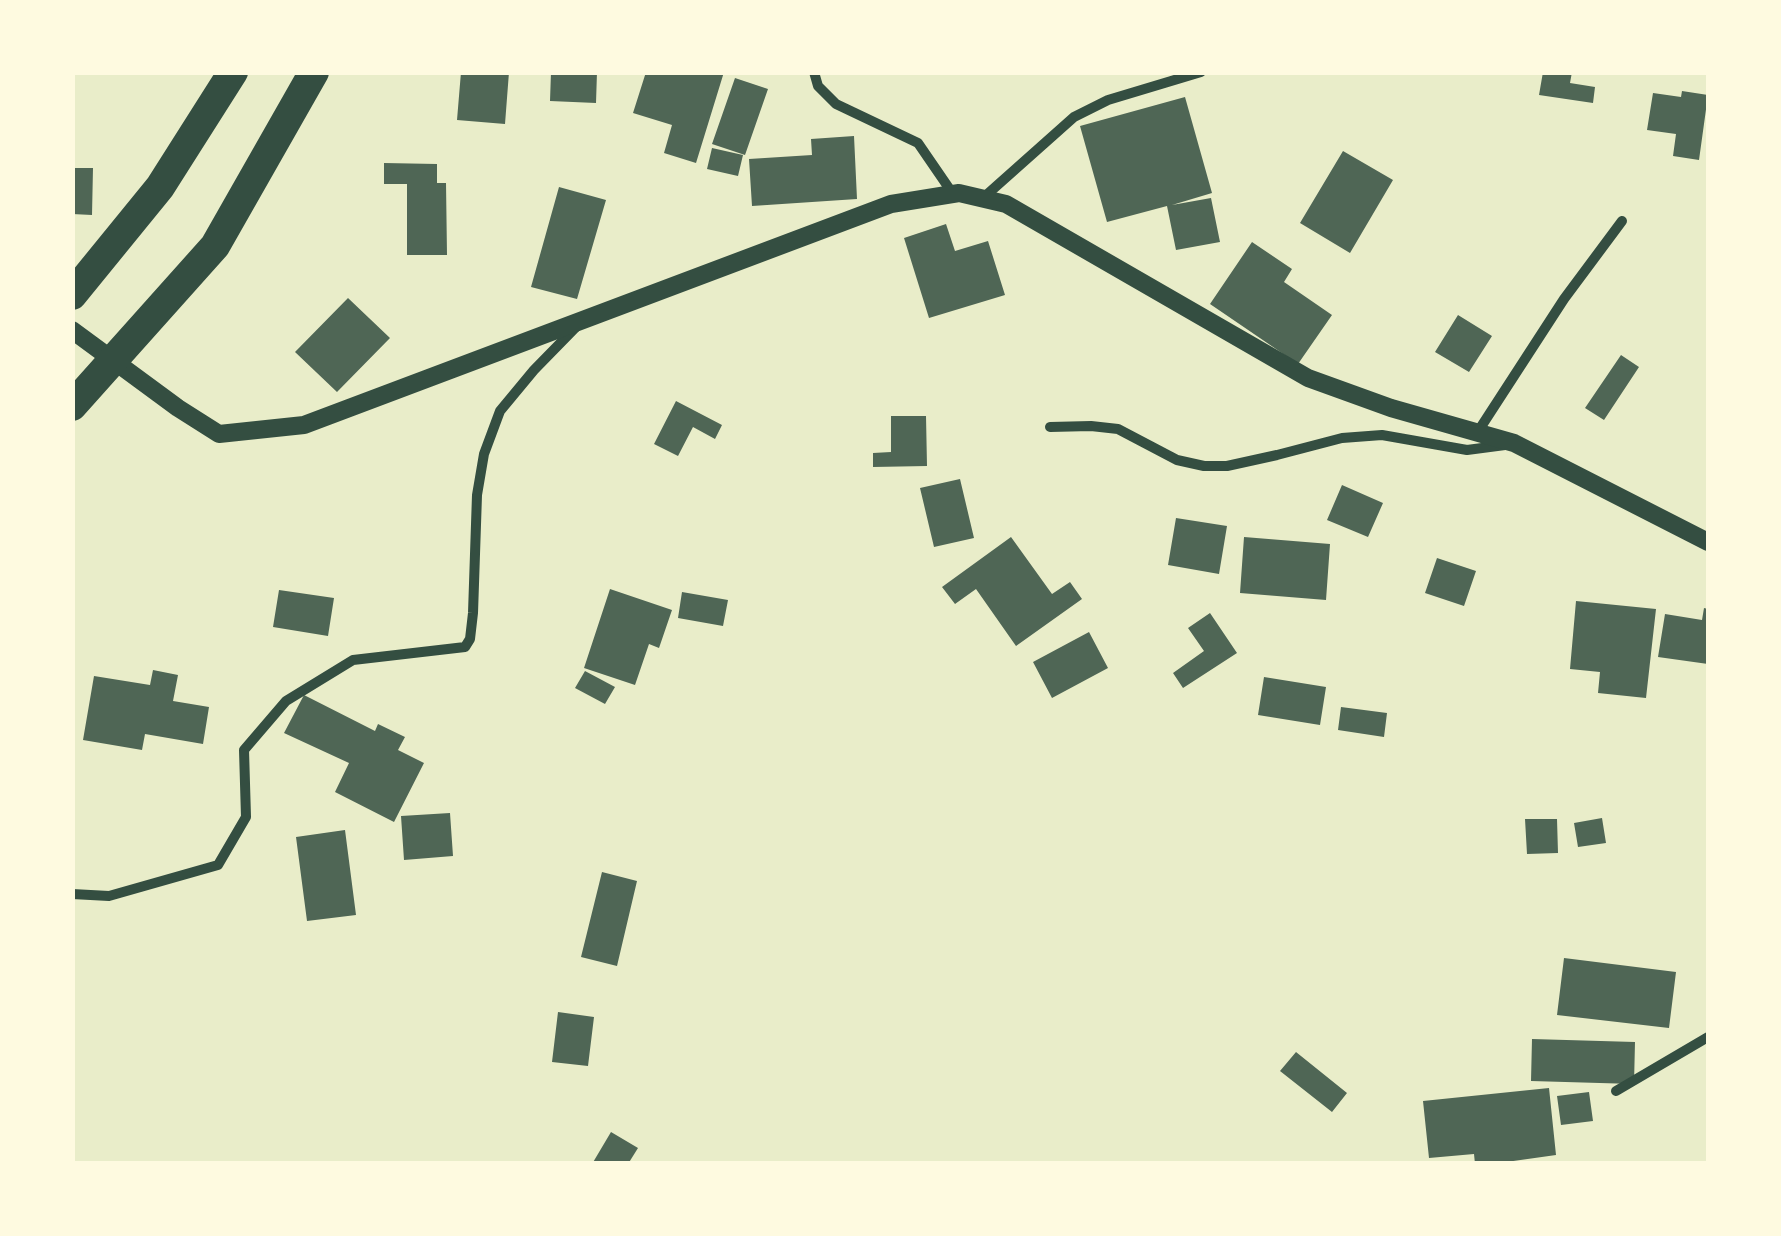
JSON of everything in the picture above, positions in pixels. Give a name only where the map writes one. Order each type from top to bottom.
[{"type":"highway","points":[[72,295],[160,188],[233,72]]},
{"type":"highway","points":[[72,406],[215,246],[314,72]]},
{"type":"street","points":[[814,72],[818,86],[836,104],[918,143],[953,194]]},
{"type":"street","points":[[982,198],[1074,118],[1108,100],[1200,72]]},
{"type":"street","points":[[72,330],[219,434],[304,425],[891,204],[953,194],[1006,204],[1308,378],[1391,408],[1514,443],[1708,542]]},
{"type":"street","points":[[1477,432],[1564,299],[1622,221]]},
{"type":"street","points":[[72,894],[109,896],[218,865],[246,817],[244,750],[286,700],[353,660],[464,647],[470,639],[473,614],[476,495],[484,454],[500,412],[534,370],[581,323]]},
{"type":"street","points":[[1050,428],[1118,429],[1177,460],[1204,466],[1277,455],[1342,438],[1382,435],[1466,450],[1514,443]]},
{"type":"street","points":[[1616,1091],[1708,1037]]},
{"type":"building","points":[[461,72],[509,72],[505,124],[457,120]]},
{"type":"building","points":[[551,72],[597,72],[596,103],[550,101]]},
{"type":"building","points":[[646,72],[724,72],[696,163],[664,153],[672,125],[633,113]]},
{"type":"building","points":[[1543,72],[1572,72],[1570,83],[1595,87],[1593,103],[1539,95]]},
{"type":"building","points":[[735,78],[768,89],[745,155],[712,144]]},
{"type":"building","points":[[1682,91],[1708,95],[1699,160],[1673,156],[1676,134],[1647,130],[1653,93],[1681,97]]},
{"type":"building","points":[[1185,97],[1212,193],[1172,205],[1211,198],[1220,242],[1176,250],[1167,206],[1107,222],[1080,126]]},
{"type":"building","points":[[854,136],[857,199],[752,206],[749,159],[812,155],[811,139]]},
{"type":"building","points":[[712,148],[743,155],[738,176],[707,169]]},
{"type":"building","points":[[1343,151],[1393,180],[1350,253],[1300,223]]},
{"type":"building","points":[[384,163],[437,164],[437,183],[446,183],[447,255],[407,255],[407,184],[384,184]]},
{"type":"building","points":[[72,168],[93,168],[92,215],[72,214]]},
{"type":"building","points":[[559,187],[606,200],[577,299],[531,287]]},
{"type":"building","points":[[946,224],[955,251],[988,241],[1005,295],[929,318],[904,238]]},
{"type":"building","points":[[1252,242],[1292,269],[1284,282],[1332,315],[1298,364],[1210,304]]},
{"type":"building","points":[[348,298],[390,338],[337,392],[295,352]]},
{"type":"building","points":[[1458,315],[1492,336],[1469,372],[1435,352]]},
{"type":"building","points":[[1621,355],[1639,367],[1604,420],[1585,408]]},
{"type":"building","points":[[676,401],[722,425],[715,439],[693,427],[678,456],[654,444]]},
{"type":"building","points":[[891,416],[926,416],[927,466],[873,467],[873,453],[891,452]]},
{"type":"building","points":[[960,479],[974,538],[934,547],[920,488]]},
{"type":"building","points":[[1342,485],[1383,503],[1368,537],[1327,520]]},
{"type":"building","points":[[1176,518],[1227,526],[1219,574],[1168,565]]},
{"type":"building","points":[[1011,537],[1052,594],[1070,582],[1082,599],[1016,646],[976,589],[955,604],[942,587]]},
{"type":"building","points":[[1244,537],[1330,544],[1326,600],[1240,593]]},
{"type":"building","points":[[1437,558],[1476,571],[1464,606],[1425,593]]},
{"type":"building","points":[[610,589],[672,610],[659,648],[649,644],[635,685],[584,668]]},
{"type":"building","points":[[279,590],[334,598],[328,636],[273,627]]},
{"type":"building","points":[[682,592],[728,600],[723,626],[678,618]]},
{"type":"building","points":[[1576,601],[1656,609],[1646,698],[1598,693],[1600,672],[1570,669]]},
{"type":"building","points":[[1704,608],[1708,609],[1708,664],[1658,657],[1665,614],[1702,620]]},
{"type":"building","points":[[1210,613],[1237,653],[1183,688],[1173,673],[1204,651],[1188,628]]},
{"type":"building","points":[[1089,632],[1108,668],[1052,698],[1033,662]]},
{"type":"building","points":[[153,670],[178,675],[173,701],[209,707],[203,744],[145,734],[142,750],[83,740],[94,676],[150,685]]},
{"type":"building","points":[[585,671],[615,687],[605,704],[575,688]]},
{"type":"building","points":[[1264,677],[1326,687],[1320,725],[1258,715]]},
{"type":"building","points":[[304,695],[375,731],[378,724],[405,737],[398,750],[424,763],[394,822],[335,792],[349,763],[284,733]]},
{"type":"building","points":[[1341,707],[1387,713],[1384,737],[1338,730]]},
{"type":"building","points":[[450,813],[453,856],[404,860],[401,816]]},
{"type":"building","points":[[1602,818],[1606,843],[1578,847],[1574,823]]},
{"type":"building","points":[[1525,819],[1557,819],[1558,853],[1527,854]]},
{"type":"building","points":[[345,830],[356,915],[307,921],[296,837]]},
{"type":"building","points":[[602,872],[637,881],[617,966],[581,957]]},
{"type":"building","points":[[1564,958],[1676,972],[1669,1028],[1557,1015]]},
{"type":"building","points":[[558,1012],[594,1017],[588,1066],[552,1062]]},
{"type":"building","points":[[1532,1039],[1635,1042],[1634,1084],[1531,1081]]},
{"type":"building","points":[[1296,1052],[1347,1093],[1332,1112],[1280,1071]]},
{"type":"building","points":[[1549,1088],[1556,1155],[1492,1164],[1475,1164],[1474,1154],[1429,1158],[1423,1101]]},
{"type":"building","points":[[1589,1092],[1593,1121],[1561,1125],[1557,1096]]},
{"type":"building","points":[[611,1132],[638,1148],[628,1164],[592,1164]]}]
